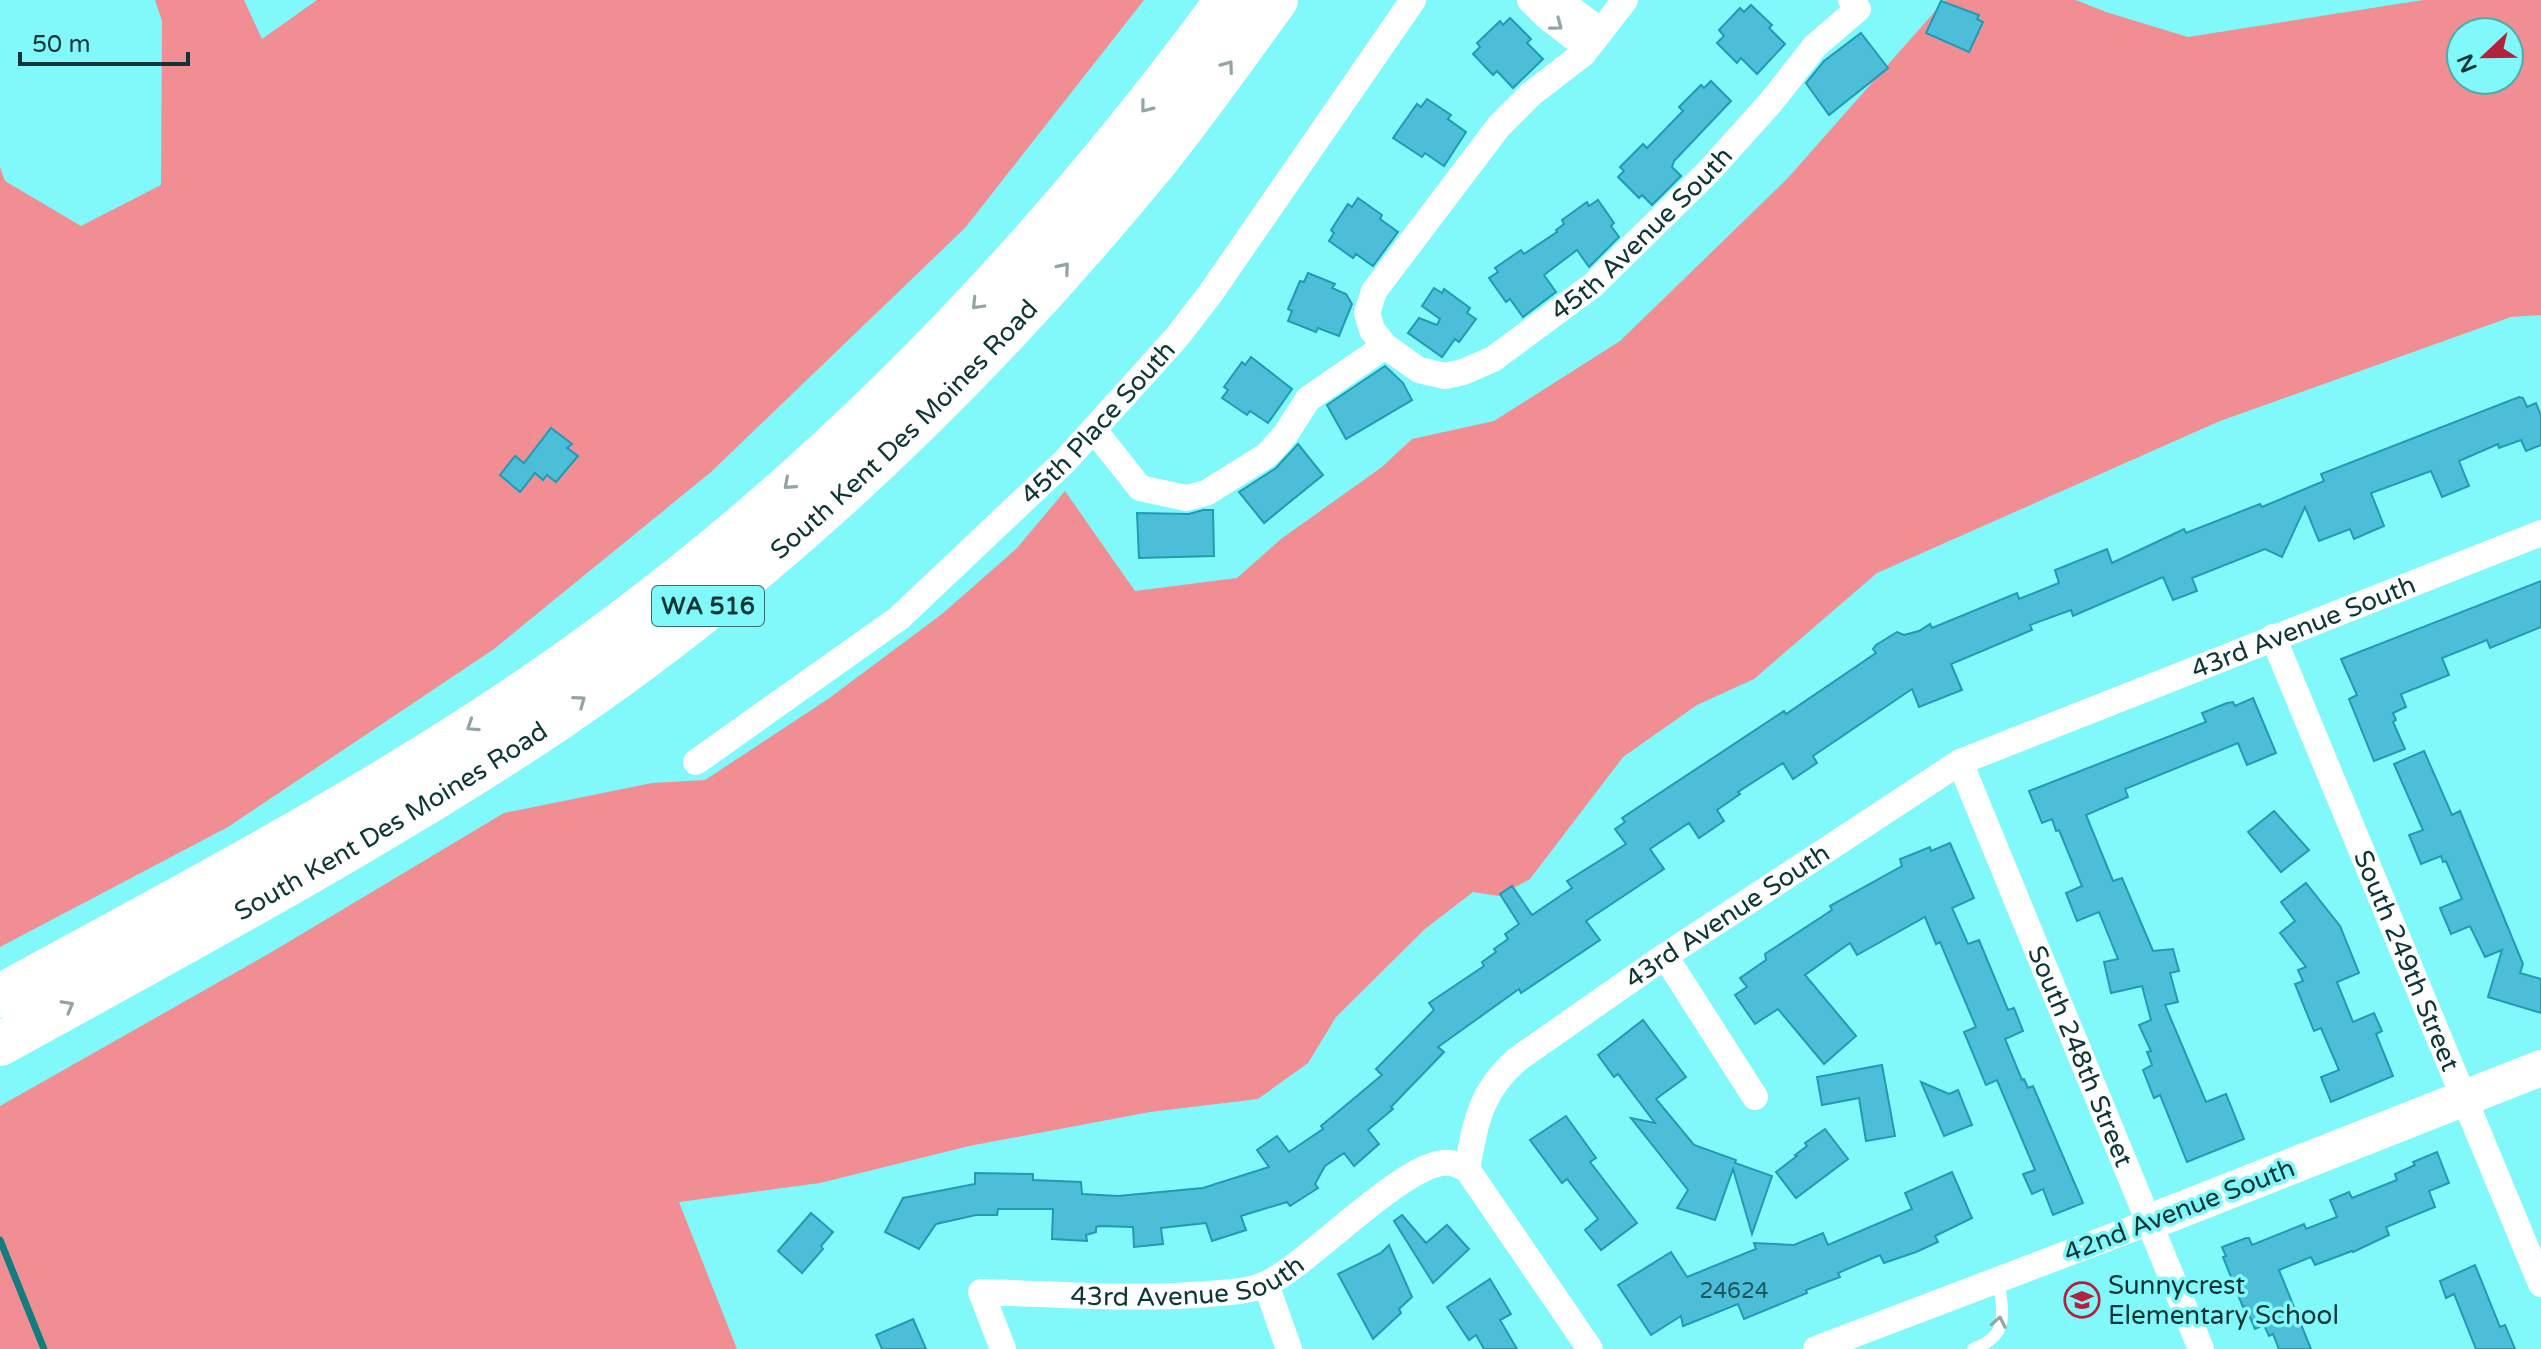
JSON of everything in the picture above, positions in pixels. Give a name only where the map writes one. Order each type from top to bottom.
[{"type":"highway","name":"South Kent Des Moines Road","points":[[0,996],[315,822],[409,766],[529,688],[678,579],[828,451],[990,290],[1132,126],[1227,0]]},
{"type":"highway","name":"South Kent Des Moines Road","points":[[0,1044],[420,807],[544,727],[667,639],[761,565],[901,437],[1046,289],[1158,158],[1276,0]]},
{"type":"street","name":"45th Place South","points":[[696,762],[899,618],[1004,521],[1094,430],[1176,338],[1210,294],[1413,0]]},
{"type":"street","points":[[1530,0],[1547,17],[1594,39]]},
{"type":"street","points":[[1559,0],[1594,39]]},
{"type":"street","name":"45th Avenue South","points":[[1625,0],[1572,64],[1531,94],[1499,126],[1370,299],[1367,318],[1372,330],[1385,346],[1419,370],[1439,376],[1474,368],[1505,352],[1593,285],[1708,172],[1771,102],[1815,46],[1855,5]]},
{"type":"street","points":[[1094,430],[1140,488],[1186,498],[1206,493],[1267,455],[1285,435],[1308,399],[1385,346]]},
{"type":"street","name":"43rd Avenue South","points":[[1003,1349],[981,1292],[1166,1297],[1239,1291],[1266,1284],[1290,1269],[1409,1177],[1432,1166],[1449,1163],[1467,1169],[1484,1099],[1499,1075],[1519,1058],[1665,956],[1960,762],[2541,533]]},
{"type":"street","name":"South 249th Street","points":[[2273,637],[2541,1284]]},
{"type":"street","name":"South 248th Street","points":[[1960,762],[2201,1349]]},
{"type":"street","points":[[1665,956],[1755,1097]]},
{"type":"street","name":"42nd Avenue South","points":[[1816,1349],[2541,1068]]},
{"type":"street","points":[[1467,1169],[1590,1349]]},
{"type":"street","points":[[1266,1284],[1289,1349]]},
{"type":"lane","points":[[1973,1349],[1996,1337],[2001,1324],[1999,1280]]},
{"type":"shaded area","points":[[155,0],[244,0],[262,39],[317,0],[1144,0],[965,228],[711,472],[494,649],[228,827],[0,947],[0,167],[5,181],[81,226],[161,185],[162,21]]},
{"type":"shaded area","points":[[1945,0],[2076,0],[2188,37],[2423,0],[2541,0],[2541,315],[2511,317],[2220,421],[1877,573],[1754,679],[1697,705],[1623,757],[1530,879],[1499,896],[1473,892],[1425,929],[1336,1017],[1308,1063],[1258,1099],[1150,1112],[969,1146],[820,1183],[679,1202],[737,1349],[0,1349],[0,1106],[270,953],[504,813],[652,783],[705,780],[828,699],[942,614],[1016,549],[1065,491],[1135,591],[1237,578],[1281,539],[1382,467],[1412,439],[1494,421],[1620,341],[1787,179]]},
{"type":"building","points":[[1941,1],[1979,15],[1977,19],[1983,22],[1969,52],[1926,33]]},
{"type":"building","points":[[1751,5],[1772,25],[1769,28],[1785,44],[1757,74],[1741,58],[1737,63],[1717,43],[1724,36],[1719,30],[1740,8],[1744,12]]},
{"type":"building","points":[[1510,18],[1531,39],[1527,43],[1543,59],[1513,88],[1497,71],[1493,75],[1473,54],[1480,47],[1477,43],[1500,21],[1503,25]]},
{"type":"building","points":[[1861,33],[1888,68],[1829,115],[1806,83],[1824,61]]},
{"type":"building","points":[[1711,81],[1731,101],[1674,161],[1672,167],[1681,176],[1652,205],[1642,195],[1639,198],[1618,177],[1624,171],[1620,167],[1643,144],[1647,148],[1683,111],[1679,107],[1701,85],[1704,88]]},
{"type":"building","points":[[1427,99],[1451,115],[1448,119],[1466,132],[1444,166],[1425,153],[1422,157],[1393,138],[1417,104],[1421,107]]},
{"type":"building","points":[[1358,198],[1382,215],[1380,219],[1398,232],[1373,266],[1356,254],[1353,258],[1329,241],[1334,233],[1331,230],[1348,204],[1352,207]]},
{"type":"building","points":[[1598,200],[1614,223],[1611,226],[1619,237],[1589,267],[1577,250],[1544,275],[1556,292],[1523,317],[1510,299],[1506,302],[1489,278],[1498,272],[1495,268],[1521,250],[1524,254],[1557,232],[1564,224],[1562,220],[1587,202],[1589,206]]},
{"type":"building","points":[[1308,273],[1335,284],[1332,288],[1346,294],[1352,304],[1339,336],[1318,328],[1316,332],[1288,321],[1292,311],[1288,309],[1300,281],[1304,282]]},
{"type":"building","points":[[1434,288],[1442,293],[1444,289],[1470,308],[1467,313],[1476,319],[1459,342],[1455,339],[1442,357],[1408,333],[1419,318],[1437,325],[1440,319],[1422,306]]},
{"type":"building","points":[[1251,357],[1292,389],[1268,423],[1250,411],[1247,415],[1222,398],[1228,390],[1224,387],[1242,362],[1245,365]]},
{"type":"building","points":[[1385,366],[1403,383],[1412,400],[1346,439],[1327,405]]},
{"type":"building","points":[[2523,398],[2527,407],[2536,403],[2541,416],[2541,445],[2526,451],[2521,440],[2499,448],[2498,444],[2459,461],[2469,486],[2442,497],[2431,471],[2371,493],[2384,526],[2354,539],[2350,529],[2319,541],[2305,507],[2282,557],[2265,549],[2192,578],[2197,591],[2173,600],[2163,577],[2073,616],[2071,610],[2030,625],[2032,630],[1951,664],[1962,690],[1919,707],[1912,689],[1813,756],[1817,763],[1793,779],[1783,763],[1738,792],[1740,794],[1717,810],[1724,821],[1699,838],[1689,823],[1650,849],[1664,869],[1586,921],[1600,940],[1521,993],[1519,989],[1438,1047],[1444,1052],[1391,1107],[1393,1109],[1368,1130],[1379,1144],[1354,1166],[1344,1153],[1325,1166],[1315,1184],[1318,1188],[1290,1206],[1287,1202],[1241,1216],[1246,1230],[1212,1241],[1206,1223],[1161,1228],[1163,1244],[1134,1247],[1133,1227],[1099,1226],[1096,1232],[1086,1235],[1087,1241],[1052,1239],[1053,1209],[998,1209],[997,1215],[976,1215],[936,1224],[919,1249],[885,1232],[903,1198],[975,1184],[975,1173],[1033,1174],[1033,1180],[1081,1182],[1082,1194],[1118,1196],[1203,1188],[1269,1167],[1257,1150],[1277,1136],[1289,1152],[1323,1129],[1321,1126],[1382,1075],[1376,1069],[1434,1010],[1429,1003],[1484,966],[1482,962],[1508,939],[1505,934],[1519,924],[1500,894],[1512,886],[1532,915],[1572,888],[1567,881],[1626,844],[1615,829],[1625,822],[1622,818],[1784,711],[1786,714],[1876,653],[1873,649],[1876,645],[1897,632],[1904,635],[1930,624],[1932,628],[2017,593],[2019,599],[2059,583],[2055,570],[2107,549],[2112,563],[2184,529],[2186,533],[2260,504],[2262,507],[2324,481],[2321,474]]},
{"type":"building","points":[[551,428],[572,444],[567,448],[578,456],[556,482],[547,475],[543,480],[535,473],[520,492],[500,475],[515,456],[524,463]]},
{"type":"building","points":[[1298,444],[1323,475],[1264,523],[1239,492],[1276,468]]},
{"type":"building","points":[[1213,510],[1214,556],[1139,558],[1137,513],[1189,514]]},
{"type":"building","points":[[2541,581],[2541,627],[2490,648],[2487,640],[2442,658],[2449,675],[2401,694],[2406,707],[2393,713],[2396,720],[2393,722],[2405,749],[2374,761],[2349,699],[2357,695],[2341,659]]},
{"type":"building","points":[[2253,698],[2276,753],[2247,765],[2238,743],[2125,789],[2128,797],[2086,815],[2113,881],[2122,878],[2153,951],[2173,949],[2179,971],[2170,973],[2178,1002],[2165,1005],[2206,1102],[2226,1094],[2244,1139],[2187,1162],[2160,1095],[2154,1098],[2143,1070],[2152,1065],[2147,1052],[2151,1051],[2139,1025],[2151,1020],[2142,986],[2111,993],[2104,962],[2118,959],[2099,912],[2077,921],[2066,893],[2082,886],[2059,830],[2056,831],[2052,819],[2042,823],[2029,791],[2206,722],[2202,713],[2227,703],[2233,702],[2235,706]]},
{"type":"building","points":[[2424,751],[2452,815],[2460,811],[2523,964],[2520,973],[2541,979],[2541,1013],[2488,997],[2502,950],[2485,957],[2470,926],[2451,934],[2440,908],[2462,899],[2441,856],[2421,864],[2409,835],[2423,830],[2394,764]]},
{"type":"building","points":[[2274,811],[2309,850],[2281,872],[2248,832]]},
{"type":"building","points":[[1950,843],[1974,898],[1952,908],[1968,944],[1979,940],[2008,1010],[2014,1008],[2023,1031],[2005,1039],[2022,1080],[2028,1088],[2033,1086],[2083,1203],[2053,1215],[2043,1189],[2032,1194],[2023,1174],[2035,1170],[1997,1080],[1986,1085],[1964,1032],[1976,1027],[1940,942],[1936,944],[1925,917],[1857,955],[1850,943],[1805,975],[1856,1036],[1824,1064],[1778,1009],[1755,1024],[1735,995],[1747,987],[1740,978],[1766,960],[1765,954],[1832,910],[1830,906],[1902,866],[1900,859]]},
{"type":"building","points":[[2306,883],[2340,926],[2359,973],[2337,982],[2353,1022],[2374,1013],[2382,1031],[2376,1034],[2393,1076],[2331,1102],[2321,1077],[2339,1070],[2321,1028],[2314,1031],[2295,984],[2303,981],[2298,970],[2306,967],[2280,933],[2295,921],[2281,902]]},
{"type":"building","points":[[1643,1020],[1686,1077],[1656,1099],[1694,1145],[1772,1176],[1752,1234],[1733,1169],[1715,1220],[1677,1208],[1688,1190],[1631,1118],[1655,1123],[1618,1074],[1614,1077],[1598,1055]]},
{"type":"building","points":[[1882,1065],[1895,1136],[1866,1141],[1859,1098],[1822,1105],[1817,1077]]},
{"type":"building","points":[[1921,1082],[1949,1094],[1958,1090],[1972,1125],[1944,1136]]},
{"type":"building","points":[[1566,1116],[1596,1158],[1590,1162],[1637,1223],[1601,1250],[1585,1230],[1598,1219],[1567,1179],[1562,1183],[1530,1140]]},
{"type":"building","points":[[1825,1129],[1848,1159],[1796,1198],[1776,1172],[1807,1146],[1805,1143]]},
{"type":"building","points":[[2437,1152],[2449,1183],[2429,1191],[2435,1207],[2386,1227],[2389,1235],[2353,1252],[2315,1265],[2311,1257],[2279,1270],[2311,1349],[2279,1349],[2273,1334],[2269,1336],[2264,1325],[2255,1329],[2243,1307],[2222,1247],[2246,1238],[2252,1245],[2304,1224],[2306,1229],[2337,1217],[2330,1200],[2349,1192],[2352,1198],[2397,1180],[2395,1174]]},
{"type":"building","points":[[1952,1172],[1972,1218],[1935,1236],[1938,1242],[1916,1252],[1884,1263],[1880,1255],[1838,1273],[1840,1277],[1806,1290],[1807,1293],[1744,1319],[1738,1304],[1683,1326],[1681,1316],[1651,1335],[1618,1285],[1671,1252],[1687,1277],[1756,1249],[1754,1243],[1794,1245],[1823,1233],[1828,1245],[1912,1209],[1905,1193]]},
{"type":"building","points":[[811,1213],[833,1232],[802,1273],[778,1251]]},
{"type":"building","points":[[1402,1215],[1426,1243],[1447,1225],[1469,1249],[1433,1283],[1394,1221]]},
{"type":"building","points":[[1389,1245],[1412,1297],[1399,1309],[1401,1313],[1373,1339],[1338,1274],[1381,1253]]},
{"type":"building","points":[[2475,1265],[2500,1327],[2505,1325],[2515,1349],[2476,1349],[2454,1294],[2446,1298],[2440,1281]]},
{"type":"building","points":[[1490,1279],[1511,1314],[1500,1320],[1517,1349],[1484,1349],[1476,1335],[1469,1340],[1447,1307]]},
{"type":"building","points":[[913,1319],[926,1349],[882,1349],[876,1335]]},
{"type":"waterway","points":[[0,1240],[44,1349]]},
{"type":"place","name":"Sunnycrest Elementary School","points":[[2082,1300]]}]
